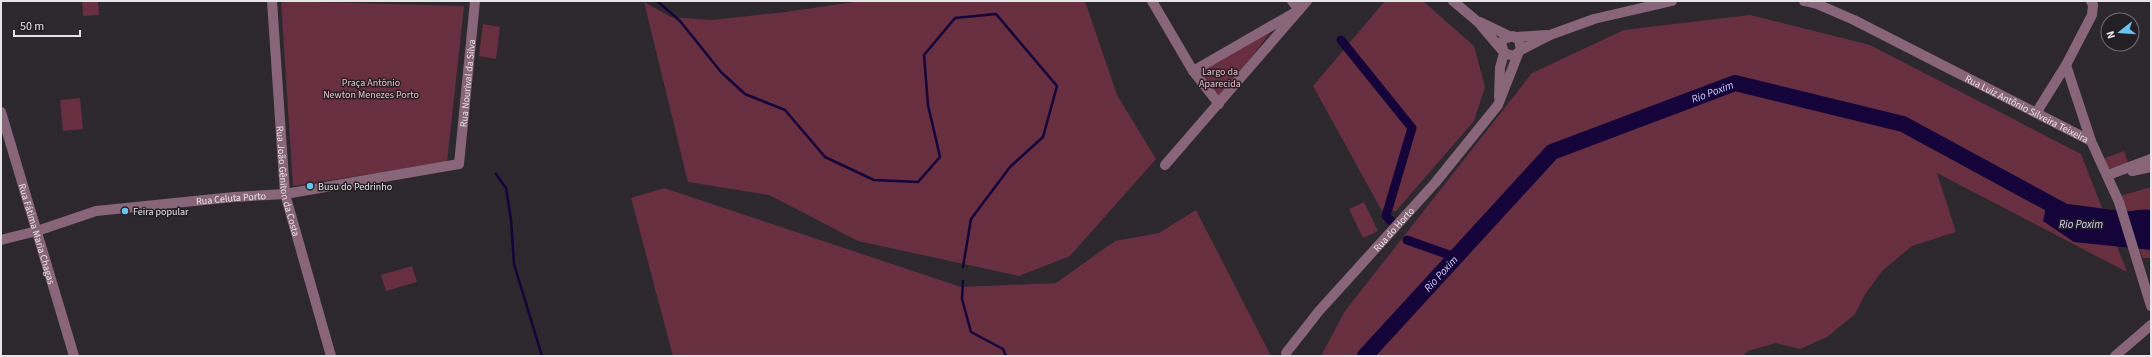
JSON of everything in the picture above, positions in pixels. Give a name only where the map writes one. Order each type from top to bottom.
[{"type":"street","name":"Rua João Gêniton da Costa","points":[[272,1],[285,194],[331,356]]},
{"type":"street","name":"Rua Nourival da Silva","points":[[459,164],[474,1]]},
{"type":"street","points":[[1152,1],[1193,71],[1219,104]]},
{"type":"street","points":[[1292,1],[1299,10]]},
{"type":"street","points":[[1165,165],[1307,1]]},
{"type":"street","points":[[1452,1],[1478,22],[1508,56],[1520,52],[1550,35],[1594,19],[1672,1]]},
{"type":"street","name":"Rua Luiz Antônio Silveira Teixeira","points":[[1804,1],[1817,4],[1854,20],[2091,141],[2120,202],[2151,306]]},
{"type":"street","points":[[2036,113],[2066,65],[2092,15],[2093,5],[2091,1]]},
{"type":"street","points":[[1193,71],[1299,10]]},
{"type":"street","points":[[1478,22],[1513,37],[1521,45],[1520,52]]},
{"type":"street","points":[[1498,105],[1502,51],[1501,43],[1513,37],[1550,35]]},
{"type":"street","name":"Rua do Horto","points":[[1286,353],[1319,311],[1435,183],[1498,105],[1520,52]]},
{"type":"street","points":[[2066,65],[2091,141]]},
{"type":"street","name":"Rua Fátima Maria Chagas","points":[[1,112],[74,356]]},
{"type":"street","points":[[2108,175],[2151,159]]},
{"type":"street","name":"Rua Celuta Porto","points":[[1,240],[37,231],[101,210],[234,197],[285,194],[459,164]]},
{"type":"street","points":[[2108,175],[2151,167]]},
{"type":"street","points":[[2115,356],[2151,325]]},
{"type":"green space","points":[[82,1],[98,1],[99,15],[83,16]]},
{"type":"green space","name":"Praça Antônio Newton Menezes Porto","points":[[281,1],[464,6],[447,162],[293,186]]},
{"type":"green space","points":[[861,1],[1085,1],[1117,95],[1156,159],[1070,256],[1019,276],[858,241],[769,195],[688,182],[644,2],[671,17],[712,20],[785,12]]},
{"type":"green space","points":[[1385,1],[1423,1],[1474,46],[1485,87],[1474,121],[1396,211],[1382,211],[1313,86]]},
{"type":"green space","points":[[1750,15],[1870,45],[2081,154],[2127,272],[1937,173],[1956,232],[1912,246],[1882,271],[1864,296],[1855,314],[1827,337],[1800,349],[1776,343],[1748,351],[1743,356],[1321,356],[1345,311],[1532,73],[1624,30]]},
{"type":"green space","points":[[483,24],[500,27],[496,59],[479,56]]},
{"type":"green space","name":"Largo da Aparecida","points":[[1273,29],[1220,99],[1198,73]]},
{"type":"green space","points":[[80,98],[83,129],[63,131],[60,100]]},
{"type":"green space","points":[[2124,151],[2128,163],[2108,169],[2105,158]]},
{"type":"green space","points":[[2151,187],[2151,258],[2143,258],[2117,197]]},
{"type":"green space","points":[[664,188],[961,287],[1056,283],[1115,241],[1159,233],[1196,210],[1271,356],[673,356],[631,198]]},
{"type":"green space","points":[[1364,202],[1378,231],[1363,238],[1349,209]]},
{"type":"green space","points":[[412,266],[417,282],[386,291],[381,275]]},
{"type":"water","name":"Rio Poxim","points":[[2047,203],[2124,211],[2144,209],[2151,210],[2151,250],[2074,242],[2043,221]]},
{"type":"waterway","points":[[657,1],[680,21],[721,72],[745,94],[785,110],[825,157],[874,180],[918,182],[940,157],[928,105],[924,55],[955,18],[996,14],[1057,86],[1043,137],[1010,167],[971,219],[963,267]]},
{"type":"waterway","points":[[1341,40],[1412,128],[1386,216],[1391,221]]},
{"type":"waterway","name":"Rio Poxim","points":[[1365,356],[1552,152],[1735,83],[1903,124],[2067,213]]},
{"type":"waterway","points":[[496,174],[506,188],[511,220],[514,264],[542,356]]},
{"type":"waterway","points":[[1407,240],[1455,257]]},
{"type":"waterway","points":[[963,281],[962,299],[971,332],[1003,349],[1006,356]]},
{"type":"place","name":"Busu do Pedrinho","points":[[310,186]]},
{"type":"place","name":"Feira popular","points":[[125,211]]}]
